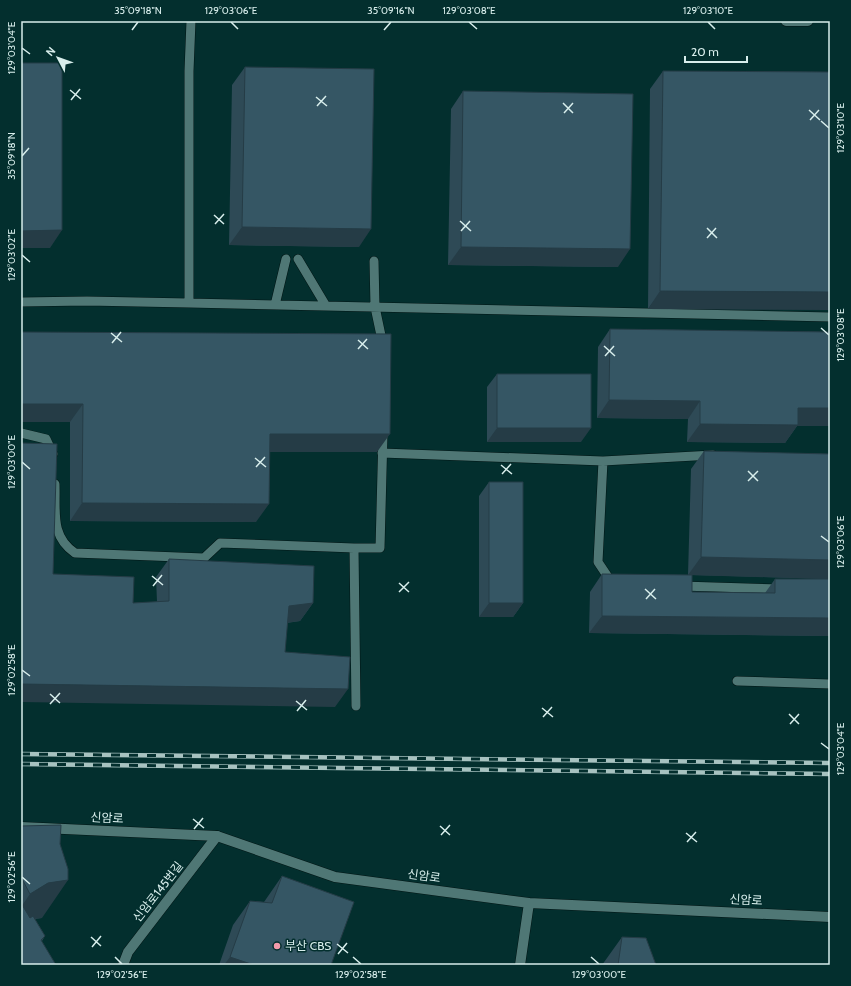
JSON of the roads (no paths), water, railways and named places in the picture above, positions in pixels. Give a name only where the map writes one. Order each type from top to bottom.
[{"type":"main road","points":[[786,21],[808,21]]},
{"type":"main road","name":"신암로","points":[[21,827],[217,836],[335,877],[529,903],[830,917]]},
{"type":"main road","name":"신암로145번길","points":[[123,965],[128,952],[217,836]]},
{"type":"main road","points":[[520,965],[529,903]]},
{"type":"lane","points":[[189,303],[189,71],[191,21]]},
{"type":"lane","points":[[275,305],[286,259]]},
{"type":"lane","points":[[298,259],[326,306]]},
{"type":"lane","points":[[374,261],[375,307],[384,354]]},
{"type":"lane","points":[[21,302],[87,301],[189,303],[830,318]]},
{"type":"lane","points":[[55,477],[56,530],[65,546],[75,553],[204,558],[220,543],[380,548],[383,423]]},
{"type":"lane","points":[[21,433],[46,439],[53,450],[54,463]]},
{"type":"lane","points":[[382,453],[603,461],[721,455]]},
{"type":"lane","points":[[603,461],[598,562],[613,584],[620,584]]},
{"type":"lane","points":[[354,548],[356,706]]},
{"type":"lane","points":[[675,586],[792,589]]},
{"type":"lane","points":[[737,680],[830,684]]},
{"type":"railway","points":[[21,754],[830,763]]},
{"type":"railway","points":[[21,764],[830,774]]},
{"type":"place","name":"부산 CBS","points":[[277,946]]}]
